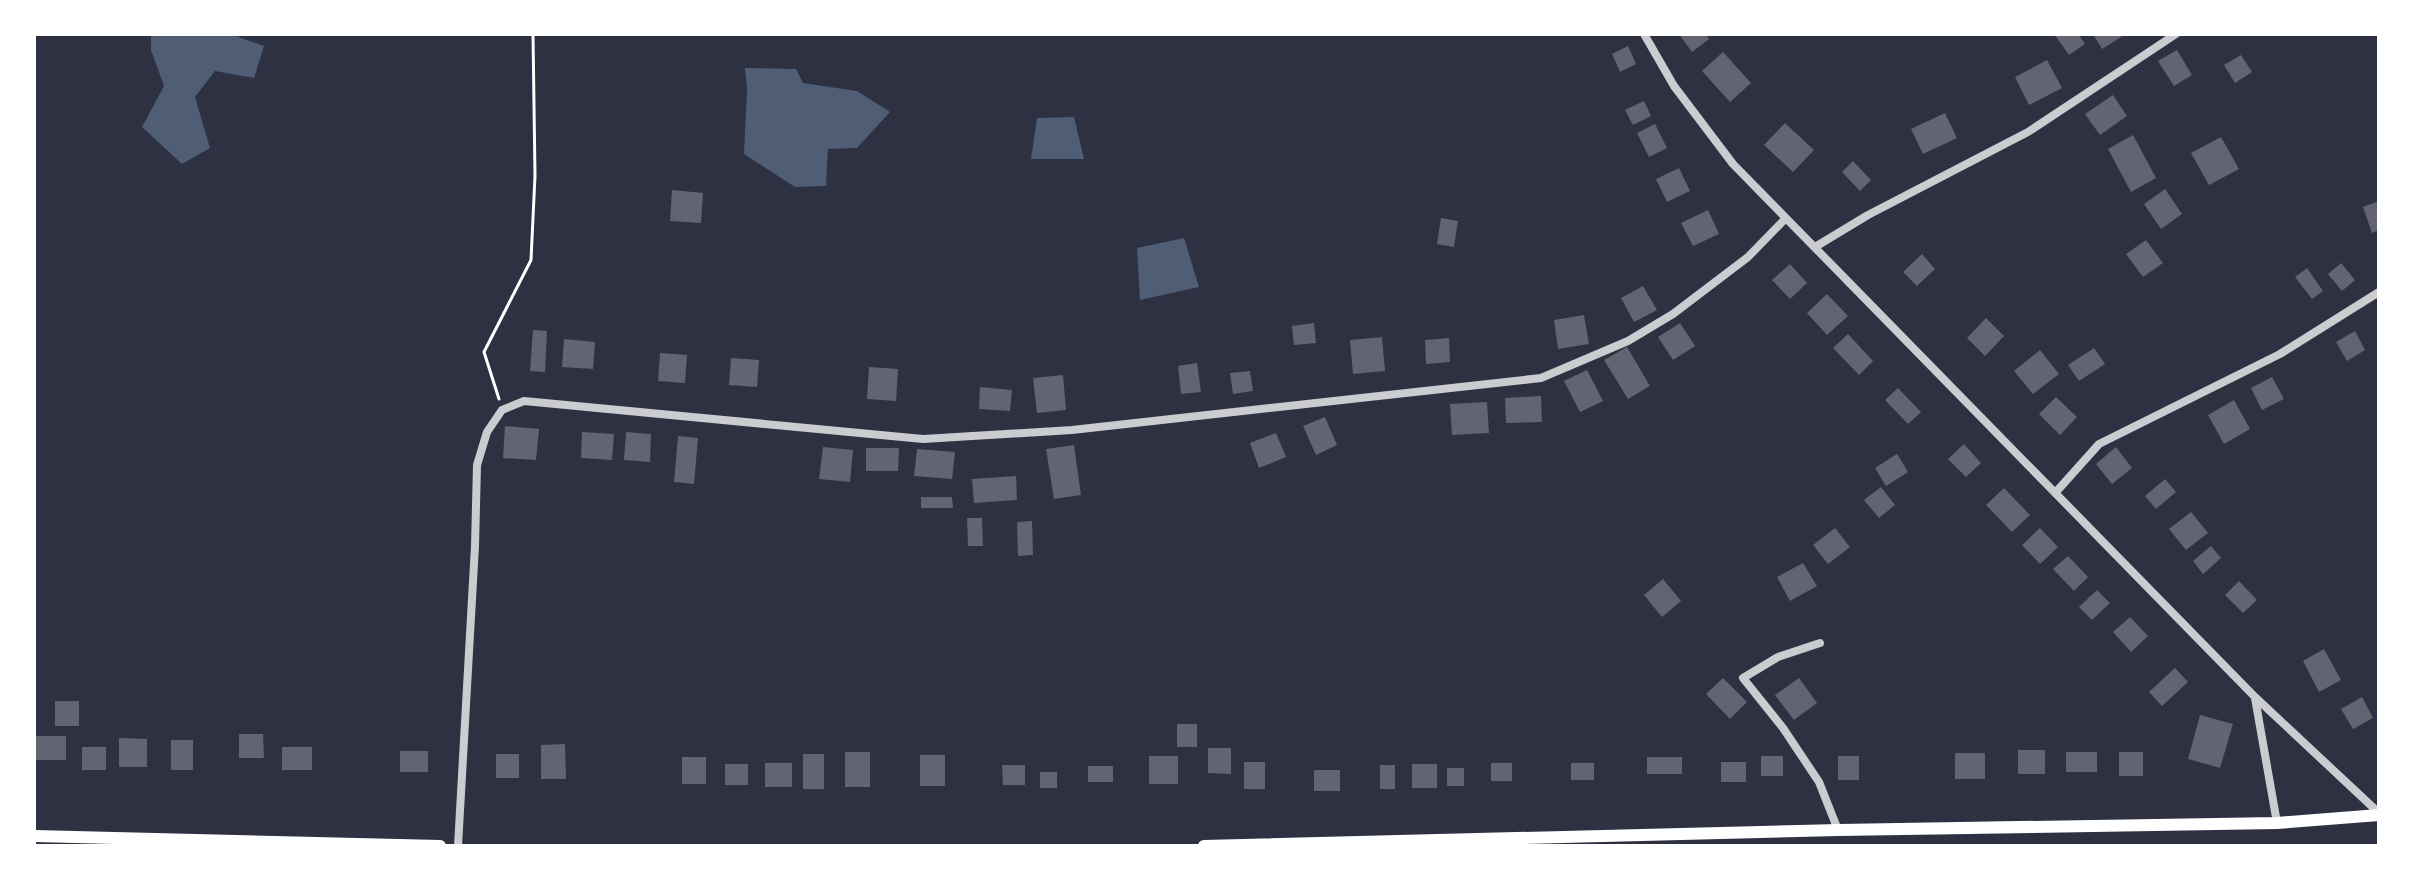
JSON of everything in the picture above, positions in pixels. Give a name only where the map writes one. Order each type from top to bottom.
[{"type":"main road","points":[[1204,846],[1838,830],[2277,823],[2379,814]]},
{"type":"main road","points":[[34,836],[440,846]]},
{"type":"street","points":[[1644,34],[1674,86],[1733,164],[2255,697],[2379,814]]},
{"type":"street","points":[[1815,247],[1868,215],[2028,132],[2176,34]]},
{"type":"street","points":[[458,846],[477,465],[487,432],[502,410],[524,401],[923,439],[1072,430],[1541,378],[1628,341],[1673,314],[1748,257],[1785,219]]},
{"type":"street","points":[[2056,492],[2099,444],[2280,354],[2379,292]]},
{"type":"street","points":[[1820,643],[1778,657],[1743,678],[1783,728],[1819,782],[1838,830]]},
{"type":"street","points":[[2255,697],[2277,823]]},
{"type":"path","points":[[502,410],[484,352],[531,260],[535,176],[533,34]]},
{"type":"water","points":[[151,34],[230,34],[264,46],[254,78],[215,71],[195,97],[210,148],[182,164],[142,127],[164,86],[151,50]]},
{"type":"water","points":[[745,68],[796,69],[803,83],[857,91],[890,112],[857,148],[828,149],[826,186],[795,187],[744,154]]},
{"type":"water","points":[[1074,117],[1084,159],[1031,159],[1037,118]]},
{"type":"water","points":[[1184,238],[1199,287],[1140,300],[1137,248]]},
{"type":"building","points":[[1679,34],[1706,34],[1709,39],[1692,52]]},
{"type":"building","points":[[2054,34],[2078,34],[2085,44],[2069,55]]},
{"type":"building","points":[[2093,34],[2126,34],[2102,49]]},
{"type":"building","points":[[1628,46],[1636,64],[1620,72],[1612,54]]},
{"type":"building","points":[[2177,50],[2192,75],[2174,86],[2158,61]]},
{"type":"building","points":[[1723,52],[1751,83],[1730,102],[1702,71]]},
{"type":"building","points":[[2241,55],[2252,72],[2235,83],[2224,65]]},
{"type":"building","points":[[2047,60],[2062,88],[2029,105],[2015,77]]},
{"type":"building","points":[[2113,95],[2127,116],[2100,135],[2085,114]]},
{"type":"building","points":[[1644,101],[1651,116],[1633,125],[1625,110]]},
{"type":"building","points":[[1945,113],[1957,138],[1923,154],[1911,129]]},
{"type":"building","points":[[1785,123],[1814,150],[1793,172],[1764,145]]},
{"type":"building","points":[[1655,124],[1667,148],[1649,157],[1637,133]]},
{"type":"building","points":[[2133,135],[2156,178],[2131,192],[2108,149]]},
{"type":"building","points":[[2221,137],[2239,169],[2209,185],[2191,153]]},
{"type":"building","points":[[1853,161],[1871,180],[1860,191],[1842,172]]},
{"type":"building","points":[[1679,168],[1690,191],[1667,202],[1656,179]]},
{"type":"building","points":[[2165,189],[2182,214],[2161,229],[2144,204]]},
{"type":"building","points":[[672,190],[703,193],[701,223],[670,221]]},
{"type":"building","points":[[2379,201],[2379,230],[2372,233],[2363,207]]},
{"type":"building","points":[[1708,210],[1719,234],[1693,246],[1681,223]]},
{"type":"building","points":[[1441,218],[1458,221],[1454,247],[1437,244]]},
{"type":"building","points":[[2146,240],[2163,263],[2143,277],[2126,254]]},
{"type":"building","points":[[1922,254],[1935,269],[1917,286],[1903,272]]},
{"type":"building","points":[[2341,263],[2355,280],[2342,291],[2328,274]]},
{"type":"building","points":[[1790,264],[1807,283],[1790,299],[1772,280]]},
{"type":"building","points":[[2307,268],[2323,291],[2312,299],[2295,277]]},
{"type":"building","points":[[1643,286],[1657,310],[1634,322],[1621,298]]},
{"type":"building","points":[[1827,294],[1848,316],[1827,335],[1807,313]]},
{"type":"building","points":[[1584,315],[1589,344],[1558,349],[1554,320]]},
{"type":"building","points":[[1986,318],[2004,336],[1985,356],[1967,338]]},
{"type":"building","points":[[1314,323],[1316,343],[1294,345],[1292,326]]},
{"type":"building","points":[[1680,323],[1695,346],[1673,360],[1658,337]]},
{"type":"building","points":[[533,330],[547,331],[545,372],[530,371]]},
{"type":"building","points":[[2355,331],[2365,350],[2347,361],[2336,342]]},
{"type":"building","points":[[1848,334],[1873,361],[1859,375],[1833,348]]},
{"type":"building","points":[[1382,337],[1385,371],[1353,374],[1350,340]]},
{"type":"building","points":[[1449,338],[1450,362],[1426,364],[1425,340]]},
{"type":"building","points":[[564,339],[595,342],[593,369],[562,367]]},
{"type":"building","points":[[1627,347],[1650,386],[1628,399],[1604,360]]},
{"type":"building","points":[[2094,348],[2105,364],[2079,381],[2068,365]]},
{"type":"building","points":[[2040,350],[2059,374],[2033,394],[2014,371]]},
{"type":"building","points":[[660,353],[687,355],[685,383],[658,381]]},
{"type":"building","points":[[731,358],[759,360],[757,387],[729,385]]},
{"type":"building","points":[[1197,363],[1201,392],[1181,394],[1178,366]]},
{"type":"building","points":[[869,367],[898,369],[896,401],[867,399]]},
{"type":"building","points":[[1587,370],[1603,401],[1580,412],[1564,381]]},
{"type":"building","points":[[1250,371],[1253,391],[1233,394],[1230,373]]},
{"type":"building","points":[[1063,375],[1066,410],[1037,413],[1033,378]]},
{"type":"building","points":[[2272,377],[2284,399],[2262,410],[2251,388]]},
{"type":"building","points":[[980,387],[1012,390],[1010,411],[979,409]]},
{"type":"building","points":[[1898,388],[1921,412],[1908,424],[1885,400]]},
{"type":"building","points":[[1541,396],[1542,422],[1506,423],[1505,398]]},
{"type":"building","points":[[2056,397],[2077,417],[2060,435],[2039,414]]},
{"type":"building","points":[[2234,400],[2250,429],[2224,444],[2208,415]]},
{"type":"building","points":[[1487,402],[1489,433],[1452,435],[1450,404]]},
{"type":"building","points":[[1325,417],[1337,445],[1316,455],[1303,426]]},
{"type":"building","points":[[505,426],[539,429],[536,460],[503,458]]},
{"type":"building","points":[[582,432],[614,434],[612,460],[581,458]]},
{"type":"building","points":[[626,432],[651,434],[650,462],[624,460]]},
{"type":"building","points":[[1276,433],[1286,457],[1259,468],[1250,443]]},
{"type":"building","points":[[678,436],[698,438],[694,484],[674,482]]},
{"type":"building","points":[[1964,444],[1981,463],[1966,477],[1948,459]]},
{"type":"building","points":[[1074,445],[1081,495],[1054,499],[1046,449]]},
{"type":"building","points":[[823,447],[853,450],[850,482],[819,479]]},
{"type":"building","points":[[2116,447],[2132,468],[2112,484],[2096,464]]},
{"type":"building","points":[[866,448],[899,448],[898,471],[866,471]]},
{"type":"building","points":[[917,449],[955,452],[952,479],[914,476]]},
{"type":"building","points":[[1897,454],[1908,472],[1886,486],[1875,468]]},
{"type":"building","points":[[1016,476],[1017,500],[974,503],[972,479]]},
{"type":"building","points":[[2165,479],[2176,492],[2156,509],[2145,496]]},
{"type":"building","points":[[1881,487],[1895,505],[1879,518],[1864,500]]},
{"type":"building","points":[[2004,488],[2030,515],[2012,532],[1986,505]]},
{"type":"building","points":[[921,497],[952,497],[953,508],[921,508]]},
{"type":"building","points":[[2191,512],[2208,533],[2186,550],[2169,529]]},
{"type":"building","points":[[967,518],[982,518],[983,546],[968,546]]},
{"type":"building","points":[[1032,521],[1033,555],[1018,556],[1017,522]]},
{"type":"building","points":[[1835,528],[1850,547],[1828,564],[1813,545]]},
{"type":"building","points":[[2040,528],[2058,547],[2040,564],[2022,545]]},
{"type":"building","points":[[2211,546],[2221,558],[2203,574],[2193,561]]},
{"type":"building","points":[[2068,556],[2088,577],[2074,591],[2053,569]]},
{"type":"building","points":[[1803,563],[1817,586],[1790,601],[1777,577]]},
{"type":"building","points":[[1663,579],[1681,601],[1662,617],[1644,595]]},
{"type":"building","points":[[2239,581],[2257,600],[2243,613],[2225,595]]},
{"type":"building","points":[[2097,590],[2110,603],[2092,620],[2079,607]]},
{"type":"building","points":[[2130,617],[2148,636],[2131,652],[2113,632]]},
{"type":"building","points":[[2324,649],[2341,680],[2319,692],[2303,661]]},
{"type":"building","points":[[2175,668],[2188,682],[2162,706],[2149,692]]},
{"type":"building","points":[[1723,678],[1747,702],[1730,719],[1706,694]]},
{"type":"building","points":[[1799,678],[1817,703],[1794,720],[1775,695]]},
{"type":"building","points":[[2362,697],[2373,718],[2353,729],[2341,709]]},
{"type":"building","points":[[55,701],[79,701],[79,726],[55,726]]},
{"type":"building","points":[[2200,715],[2233,724],[2220,768],[2188,759]]},
{"type":"building","points":[[1177,724],[1197,724],[1197,747],[1177,747]]},
{"type":"building","points":[[239,734],[263,734],[264,758],[239,758]]},
{"type":"building","points":[[34,736],[66,736],[66,760],[34,760]]},
{"type":"building","points":[[119,738],[147,739],[147,767],[119,767]]},
{"type":"building","points":[[171,740],[193,740],[193,770],[171,770]]},
{"type":"building","points":[[565,744],[566,779],[541,779],[541,745]]},
{"type":"building","points":[[82,747],[106,747],[106,770],[82,770]]},
{"type":"building","points":[[282,747],[312,747],[312,770],[282,770]]},
{"type":"building","points":[[1208,748],[1231,748],[1231,774],[1208,773]]},
{"type":"building","points":[[2018,750],[2045,750],[2045,774],[2018,774]]},
{"type":"building","points":[[400,751],[428,751],[428,772],[400,772]]},
{"type":"building","points":[[845,752],[870,752],[870,787],[845,787]]},
{"type":"building","points":[[2066,752],[2097,752],[2097,772],[2066,772]]},
{"type":"building","points":[[2119,752],[2143,752],[2143,776],[2119,776]]},
{"type":"building","points":[[1955,753],[1985,753],[1985,779],[1955,779]]},
{"type":"building","points":[[496,754],[519,754],[519,778],[496,778]]},
{"type":"building","points":[[803,754],[824,754],[824,789],[803,789]]},
{"type":"building","points":[[920,755],[945,755],[945,786],[920,786]]},
{"type":"building","points":[[1149,756],[1178,756],[1178,784],[1149,784]]},
{"type":"building","points":[[1761,756],[1783,756],[1783,776],[1761,776]]},
{"type":"building","points":[[1838,756],[1859,756],[1859,780],[1838,780]]},
{"type":"building","points":[[682,757],[706,757],[706,784],[682,784]]},
{"type":"building","points":[[1647,757],[1682,757],[1682,774],[1647,774]]},
{"type":"building","points":[[1244,762],[1265,762],[1265,789],[1244,789]]},
{"type":"building","points":[[1721,762],[1746,762],[1746,782],[1721,782]]},
{"type":"building","points":[[765,763],[792,763],[792,787],[765,787]]},
{"type":"building","points":[[1491,763],[1512,763],[1512,781],[1491,781]]},
{"type":"building","points":[[1571,763],[1594,763],[1594,780],[1571,780]]},
{"type":"building","points":[[725,764],[748,764],[748,785],[725,785]]},
{"type":"building","points":[[1412,764],[1437,764],[1437,788],[1412,788]]},
{"type":"building","points":[[1002,765],[1025,765],[1025,785],[1003,785]]},
{"type":"building","points":[[1380,765],[1395,765],[1395,789],[1380,789]]},
{"type":"building","points":[[1088,766],[1113,766],[1113,782],[1088,782]]},
{"type":"building","points":[[1447,768],[1464,768],[1464,786],[1447,786]]},
{"type":"building","points":[[1314,770],[1340,770],[1340,791],[1314,791]]},
{"type":"building","points":[[1040,772],[1057,772],[1057,788],[1040,788]]}]
